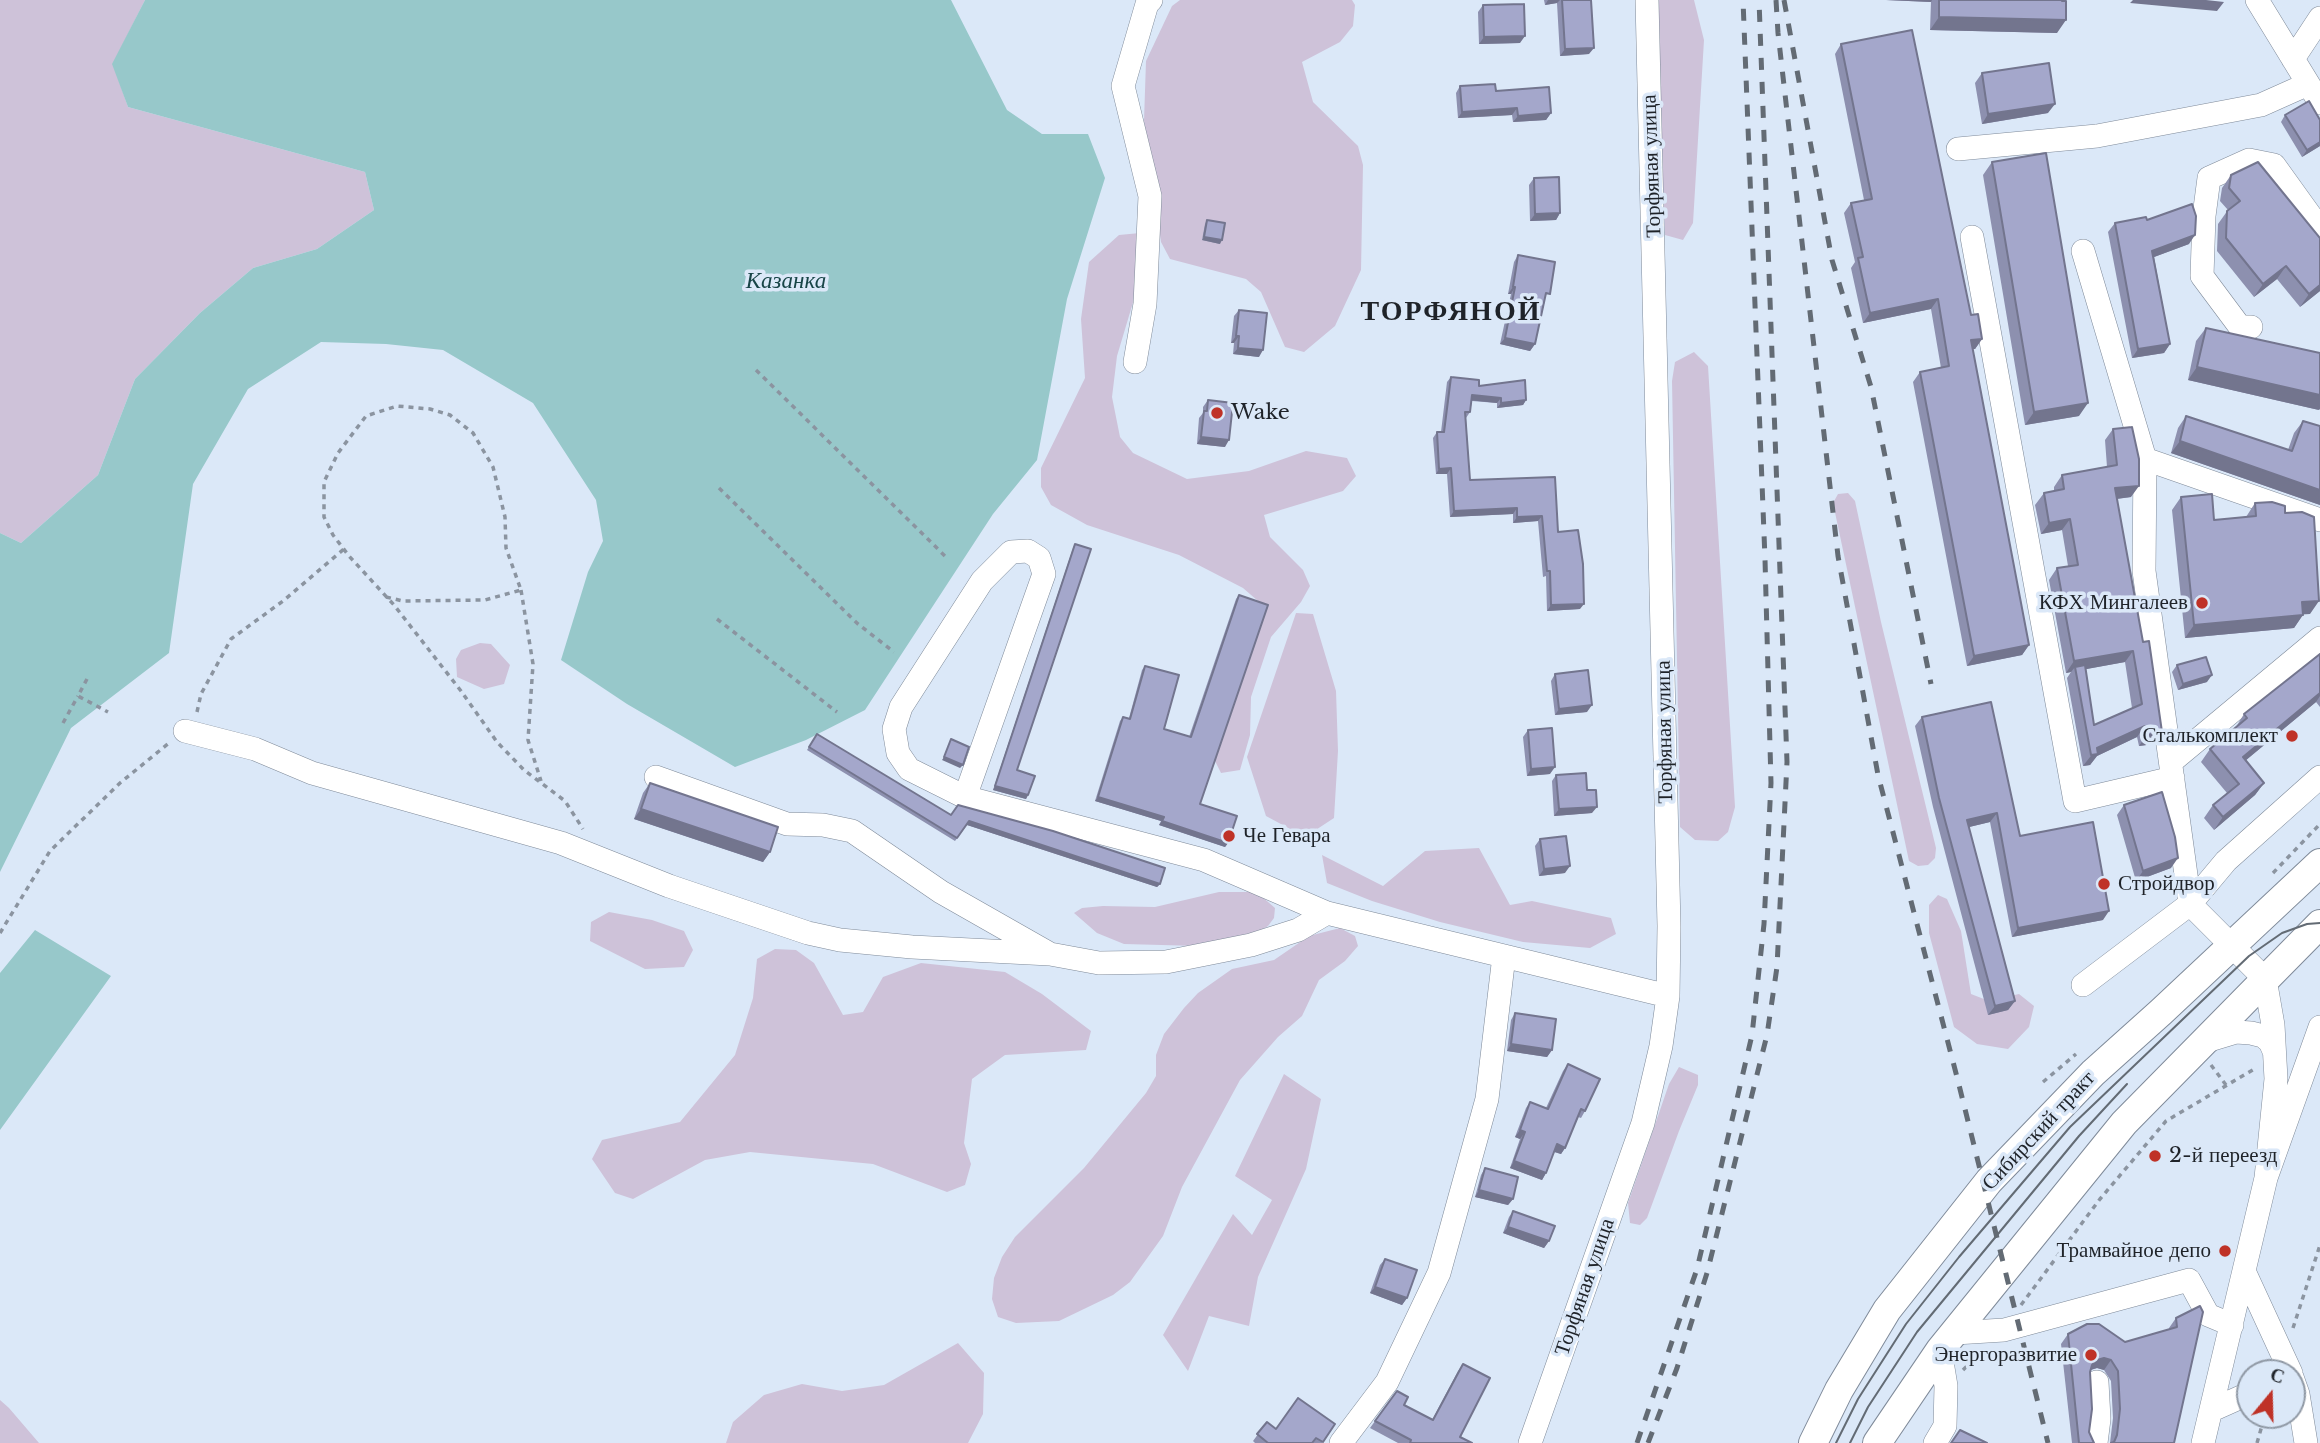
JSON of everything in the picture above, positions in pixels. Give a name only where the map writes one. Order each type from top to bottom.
[{"type":"main road","name":"Сибирский тракт","points":[[1813,1443],[1839,1390],[1887,1310],[1989,1181],[2093,1073],[2320,863]]},
{"type":"main road","points":[[1877,1443],[1947,1342],[2124,1123],[2206,1053],[2265,979],[2320,925]]},
{"type":"street","points":[[1135,362],[1145,304],[1150,196],[1123,86],[1147,4],[1151,0]]},
{"type":"street","name":"Торфяная улица","points":[[1530,1443],[1643,1123],[1661,1046],[1668,996],[1669,912],[1647,0]]},
{"type":"street","points":[[1958,149],[2097,136],[2314,94],[2257,0]]},
{"type":"street","points":[[2293,59],[2320,18]]},
{"type":"street","points":[[2251,327],[2240,327],[2202,276],[2204,216],[2209,178],[2249,160],[2274,165],[2320,229]]},
{"type":"street","points":[[1972,237],[2075,801],[2172,770],[2320,638]]},
{"type":"street","points":[[2084,251],[2145,459],[2144,571],[2190,904],[2265,979],[2270,1001],[2275,1093],[2266,1178]]},
{"type":"street","points":[[2145,459],[2320,520]]},
{"type":"street","points":[[965,797],[1044,574],[1039,558],[1028,551],[1011,552],[982,582],[901,707],[894,729],[898,753],[909,769],[965,797],[1205,860],[1326,913],[1668,996]]},
{"type":"street","points":[[184,731],[255,749],[312,773],[561,842],[669,886],[808,933],[840,940],[912,947],[1050,954],[1099,963],[1166,962],[1251,945],[1298,930],[1326,913]]},
{"type":"street","points":[[656,777],[787,824],[823,825],[852,831],[941,892],[1050,954]]},
{"type":"street","points":[[2083,985],[2190,904],[2226,861],[2320,777]]},
{"type":"street","points":[[1341,1443],[1387,1382],[1439,1273],[1487,1099],[1504,956]]},
{"type":"street","points":[[2203,1443],[2266,1178],[2320,1027]]},
{"type":"street","points":[[2206,1053],[2236,1032],[2251,1033],[2270,1042],[2274,1054]]},
{"type":"street","points":[[2244,1272],[2282,1359]]},
{"type":"street","points":[[1935,1443],[1944,1426],[1947,1342],[2004,1330],[2189,1280],[2208,1315],[2232,1325]]},
{"type":"street","points":[[2096,1443],[2099,1419],[2097,1382]]},
{"type":"street","points":[[2212,1410],[2236,1399]]},
{"type":"path","points":[[756,370],[946,556]]},
{"type":"path","points":[[541,783],[528,740],[533,664],[522,590],[506,548],[505,517],[494,467],[473,433],[450,415],[430,409],[397,406],[366,416],[338,453],[324,482],[324,517],[333,535],[461,691],[497,742],[524,770],[541,783],[565,801],[584,831]]},
{"type":"path","points":[[719,488],[858,624],[894,652]]},
{"type":"path","points":[[0,933],[50,851],[120,783],[195,719],[201,694],[231,639],[283,601],[344,549]]},
{"type":"path","points":[[386,597],[402,601],[485,600],[522,590]]},
{"type":"path","points":[[716,619],[837,712]]},
{"type":"path","points":[[63,723],[87,679]]},
{"type":"path","points":[[78,696],[108,712]]},
{"type":"path","points":[[2206,1053],[2226,1085]]},
{"type":"path","points":[[1946,1386],[2004,1330],[2100,1199],[2166,1121],[2274,1054]]},
{"type":"path","points":[[2295,1359],[2320,1245]]},
{"type":"shaded area","points":[[0,0],[145,0],[113,64],[128,107],[365,172],[374,210],[317,249],[253,268],[200,313],[135,379],[98,475],[21,543],[0,533]]},
{"type":"shaded area","points":[[1180,0],[1352,0],[1355,5],[1353,26],[1340,42],[1302,62],[1313,102],[1358,146],[1363,165],[1361,270],[1335,326],[1304,352],[1285,347],[1261,292],[1246,279],[1170,259],[1161,242],[1144,121],[1146,61],[1172,6]]},
{"type":"shaded area","points":[[1656,0],[1694,0],[1704,40],[1693,223],[1683,240],[1665,235]]},
{"type":"shaded area","points":[[1140,233],[1140,279],[1117,356],[1112,397],[1120,437],[1133,453],[1187,479],[1249,471],[1306,451],[1347,458],[1356,476],[1343,491],[1264,515],[1270,537],[1303,570],[1310,586],[1301,602],[1271,637],[1251,697],[1250,735],[1240,770],[1221,773],[1213,757],[1258,601],[1243,588],[1179,555],[1087,525],[1051,505],[1041,487],[1041,468],[1085,378],[1081,319],[1089,262],[1119,235]]},
{"type":"shaded area","points":[[1694,352],[1708,366],[1735,807],[1728,832],[1718,841],[1695,840],[1680,827],[1672,381],[1675,362]]},
{"type":"shaded area","points":[[1848,493],[1855,501],[1881,622],[1936,848],[1935,858],[1928,865],[1918,866],[1909,861],[1833,503],[1838,494]]},
{"type":"shaded area","points":[[1296,613],[1313,614],[1336,691],[1338,751],[1334,818],[1305,837],[1266,816],[1247,757]]},
{"type":"shaded area","points":[[480,643],[491,644],[510,665],[504,684],[484,689],[457,677],[456,659],[461,650]]},
{"type":"shaded area","points":[[1479,848],[1510,905],[1532,901],[1611,918],[1616,934],[1590,948],[1523,942],[1440,922],[1372,901],[1327,883],[1322,855],[1383,886],[1425,851]]},
{"type":"shaded area","points":[[1219,892],[1251,892],[1260,895],[1275,908],[1274,918],[1268,926],[1251,936],[1199,946],[1124,944],[1097,933],[1074,913],[1082,908],[1103,906],[1155,907]]},
{"type":"shaded area","points":[[1938,895],[1947,899],[1961,931],[1971,994],[1989,1001],[2019,994],[2034,1006],[2029,1027],[2008,1049],[1977,1044],[1954,1027],[1929,933],[1929,905]]},
{"type":"shaded area","points":[[609,912],[652,920],[684,931],[693,950],[684,967],[645,969],[590,941],[591,922]]},
{"type":"shaded area","points":[[1340,928],[1355,936],[1358,946],[1345,961],[1319,980],[1302,1016],[1278,1037],[1240,1080],[1182,1187],[1163,1236],[1130,1282],[1113,1295],[1059,1321],[1016,1323],[998,1317],[992,1299],[994,1278],[1002,1257],[1015,1237],[1084,1168],[1146,1093],[1156,1076],[1156,1055],[1164,1034],[1184,1008],[1198,993],[1232,969],[1274,960],[1309,936]]},
{"type":"shaded area","points":[[775,949],[796,950],[814,963],[843,1015],[863,1012],[883,977],[921,963],[1005,972],[1042,994],[1091,1031],[1086,1050],[1005,1055],[972,1079],[964,1143],[971,1164],[965,1185],[947,1192],[873,1164],[750,1152],[705,1160],[633,1199],[615,1193],[592,1159],[602,1140],[680,1122],[735,1055],[753,998],[757,959]]},
{"type":"shaded area","points":[[1679,1067],[1698,1075],[1698,1085],[1647,1218],[1640,1225],[1630,1223],[1628,1203],[1669,1084]]},
{"type":"shaded area","points":[[1284,1074],[1321,1099],[1306,1169],[1258,1277],[1249,1326],[1209,1316],[1188,1371],[1163,1335],[1233,1214],[1252,1235],[1272,1200],[1235,1176]]},
{"type":"shaded area","points":[[958,1343],[984,1373],[983,1414],[968,1443],[726,1443],[733,1422],[764,1395],[802,1384],[842,1391],[884,1385]]},
{"type":"shaded area","points":[[0,1400],[9,1408],[39,1443],[0,1443]]},
{"type":"water","name":"Казанка","points":[[145,0],[951,0],[1007,110],[1042,134],[1088,134],[1105,178],[1067,299],[1037,460],[993,514],[865,710],[806,740],[735,767],[627,704],[561,660],[588,572],[603,541],[596,500],[533,403],[443,350],[386,344],[321,342],[248,389],[193,484],[169,653],[71,728],[0,872],[0,533],[21,543],[98,475],[135,379],[200,313],[253,268],[317,249],[374,210],[365,172],[128,107],[112,64]]},
{"type":"water","points":[[35,930],[111,976],[0,1130],[0,973]]},
{"type":"building","points":[[1562,0],[1591,0],[1594,48],[1565,49]]},
{"type":"building","points":[[1939,0],[2062,0],[2066,1],[2066,20],[1939,17]]},
{"type":"building","points":[[1524,4],[1525,36],[1484,37],[1483,5]]},
{"type":"building","points":[[1912,30],[1971,315],[1978,314],[1982,339],[1971,340],[2029,645],[1974,656],[1920,372],[1949,366],[1938,299],[1870,313],[1858,258],[1863,257],[1851,203],[1872,199],[1841,44]]},
{"type":"building","points":[[2049,63],[2055,104],[1988,114],[1982,73]]},
{"type":"building","points":[[1495,84],[1496,91],[1549,87],[1551,113],[1518,116],[1517,108],[1462,112],[1460,86]]},
{"type":"building","points":[[2309,101],[2320,120],[2320,142],[2307,150],[2285,115]]},
{"type":"building","points":[[2046,153],[2088,403],[2034,412],[1992,162]]},
{"type":"building","points":[[2258,162],[2320,238],[2320,285],[2309,294],[2286,266],[2263,284],[2226,238],[2227,211],[2240,201],[2229,188],[2231,175]]},
{"type":"building","points":[[1559,177],[1560,213],[1535,214],[1534,178]]},
{"type":"building","points":[[2192,204],[2196,216],[2195,235],[2152,251],[2170,344],[2138,349],[2115,223],[2146,217],[2147,220]]},
{"type":"building","points":[[1207,220],[1225,223],[1222,240],[1204,237]]},
{"type":"building","points":[[1518,255],[1555,262],[1550,294],[1546,293],[1535,344],[1505,338]]},
{"type":"building","points":[[1239,310],[1267,313],[1263,350],[1238,348],[1239,336],[1236,336]]},
{"type":"building","points":[[2206,328],[2320,353],[2320,395],[2197,367]]},
{"type":"building","points":[[1451,377],[1479,380],[1479,386],[1525,380],[1526,400],[1501,403],[1501,398],[1472,395],[1470,412],[1465,412],[1470,480],[1555,477],[1558,532],[1578,530],[1583,564],[1584,604],[1551,605],[1550,571],[1547,571],[1542,516],[1517,517],[1517,508],[1454,511],[1451,468],[1439,469],[1437,432],[1444,432]]},
{"type":"building","points":[[1208,400],[1233,403],[1229,440],[1201,437]]},
{"type":"building","points":[[2186,416],[2292,451],[2303,421],[2320,426],[2320,490],[2180,441]]},
{"type":"building","points":[[2132,427],[2139,459],[2139,486],[2115,488],[2143,642],[2149,641],[2162,732],[2147,735],[2145,726],[2097,748],[2098,754],[2091,755],[2075,667],[2085,665],[2094,725],[2142,704],[2133,651],[2074,661],[2057,568],[2078,565],[2070,519],[2049,523],[2044,493],[2064,489],[2062,475],[2117,465],[2113,429]]},
{"type":"building","points":[[2212,494],[2214,520],[2256,516],[2255,503],[2272,502],[2285,506],[2285,513],[2302,512],[2314,517],[2319,601],[2302,602],[2303,615],[2194,625],[2181,497]]},
{"type":"building","points":[[1075,544],[1091,549],[1017,770],[1035,776],[1028,795],[995,786]]},
{"type":"building","points":[[1239,595],[1268,605],[1200,804],[1237,816],[1228,843],[1162,821],[1164,817],[1098,797],[1123,717],[1130,719],[1145,666],[1179,675],[1164,729],[1191,737]]},
{"type":"building","points":[[2320,654],[2320,693],[2243,757],[2264,783],[2223,817],[2213,805],[2239,784],[2210,749],[2247,718],[2244,714]]},
{"type":"building","points":[[2206,657],[2212,675],[2183,684],[2177,665]]},
{"type":"building","points":[[1588,670],[1592,705],[1559,709],[1555,674]]},
{"type":"building","points":[[1991,702],[2020,836],[2093,822],[2109,911],[2018,928],[1997,813],[1967,820],[2015,1001],[1995,1006],[1939,798],[1922,717]]},
{"type":"building","points":[[1552,728],[1555,767],[1531,769],[1528,730]]},
{"type":"building","points":[[817,734],[951,815],[958,805],[1053,831],[1165,868],[1160,884],[969,821],[957,838],[809,747]]},
{"type":"building","points":[[951,739],[969,747],[963,765],[944,757]]},
{"type":"building","points":[[1586,773],[1587,790],[1596,790],[1597,807],[1559,809],[1556,775]]},
{"type":"building","points":[[650,783],[778,827],[770,852],[641,809]]},
{"type":"building","points":[[2162,792],[2178,858],[2143,871],[2124,805]]},
{"type":"building","points":[[1566,836],[1570,866],[1544,869],[1540,839]]},
{"type":"building","points":[[1515,1013],[1556,1019],[1552,1050],[1511,1044]]},
{"type":"building","points":[[1568,1064],[1600,1079],[1585,1111],[1581,1109],[1565,1148],[1557,1144],[1546,1173],[1514,1161],[1525,1132],[1520,1130],[1530,1102],[1548,1109]]},
{"type":"building","points":[[1485,1168],[1518,1177],[1513,1199],[1479,1190]]},
{"type":"building","points":[[1513,1211],[1555,1226],[1549,1241],[1508,1227]]},
{"type":"building","points":[[1385,1259],[1417,1270],[1407,1298],[1375,1287]]},
{"type":"building","points":[[2200,1306],[2203,1312],[2174,1443],[2111,1443],[2117,1435],[2120,1409],[2118,1371],[2111,1360],[2104,1358],[2092,1365],[2090,1372],[2092,1409],[2089,1432],[2094,1443],[2079,1443],[2068,1334],[2087,1324],[2099,1324],[2125,1342],[2177,1327],[2176,1318]]},
{"type":"building","points":[[1463,1364],[1490,1378],[1460,1437],[1472,1443],[1410,1443],[1411,1440],[1375,1421],[1397,1391],[1408,1397],[1404,1405],[1433,1420]]},
{"type":"building","points":[[1298,1398],[1335,1424],[1323,1442],[1316,1438],[1312,1443],[1268,1443],[1257,1434],[1267,1422],[1276,1429]]},
{"type":"building","points":[[1960,1430],[1987,1443],[1951,1443]]},
{"type":"tram line","points":[[1836,1443],[1858,1399],[1906,1324],[1959,1257],[2070,1127],[2249,956],[2282,933],[2307,924],[2320,923]]},
{"type":"tram line","points":[[1850,1443],[1868,1407],[1917,1332],[2079,1136],[2127,1084]]},
{"type":"railway","points":[[1637,1443],[1697,1269],[1752,1035],[1764,924],[1771,783],[1743,0]]},
{"type":"railway","points":[[1648,1443],[1677,1368],[1707,1273],[1767,1035],[1777,967],[1787,762],[1759,0]]},
{"type":"railway","points":[[1776,0],[1838,556],[1878,775],[2048,1443]]},
{"type":"railway","points":[[1784,0],[1832,260],[1871,387],[1931,684]]},
{"type":"place","name":"Wake","points":[[1217,413]]},
{"type":"place","name":"КФХ Мингалеев","points":[[2202,603]]},
{"type":"place","name":"Сталькомплект","points":[[2292,736]]},
{"type":"place","name":"Че Гевара","points":[[1229,836]]},
{"type":"place","name":"Стройдвор","points":[[2104,884]]},
{"type":"place","name":"2-й переезд","points":[[2155,1156]]},
{"type":"place","name":"Трамвайное депо","points":[[2225,1251]]},
{"type":"place","name":"Энергоразвитие","points":[[2091,1355]]},
{"type":"district","name":"ТОРФЯНОЙ","points":[[1451,312]]}]
